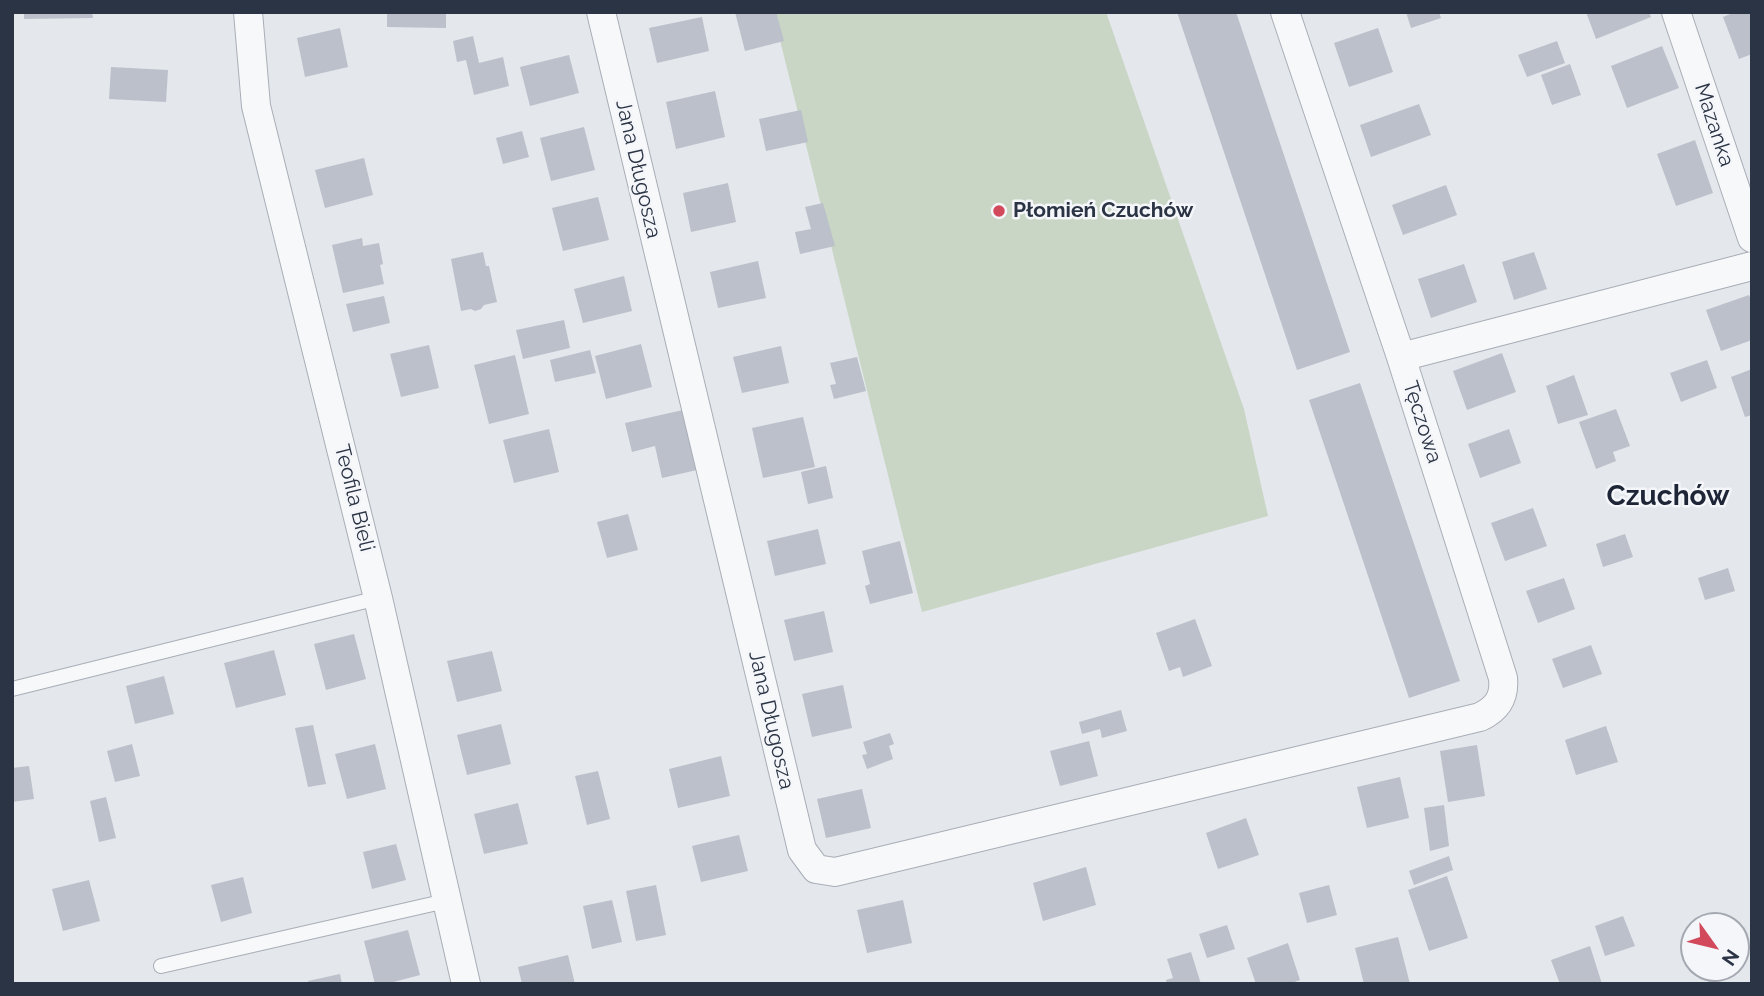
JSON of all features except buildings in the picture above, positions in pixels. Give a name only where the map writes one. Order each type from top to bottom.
[{"type":"street","name":"Teofila Bieli","points":[[248,12],[256,106],[379,597],[466,984]]},
{"type":"street","name":"Jana Długosza","points":[[601,12],[802,850],[816,869],[835,872],[1371,744]]},
{"type":"street","name":"Tęczowa","points":[[1285,12],[1401,358],[1504,686],[1503,695],[1493,711],[1480,718],[1371,744]]},
{"type":"street","name":"Mazanka","points":[[1676,12],[1752,238]]},
{"type":"street","points":[[1401,358],[1752,266]]},
{"type":"lane","points":[[12,690],[379,597]]},
{"type":"lane","points":[[162,966],[446,901]]},
{"type":"green space","name":"Płomień Czuchów","points":[[773,12],[1106,12],[1244,409],[1268,516],[922,612]]},
{"type":"place","name":"Płomień Czuchów","points":[[999,211]]},
{"type":"district","name":"Czuchów","points":[[1668,497]]}]
